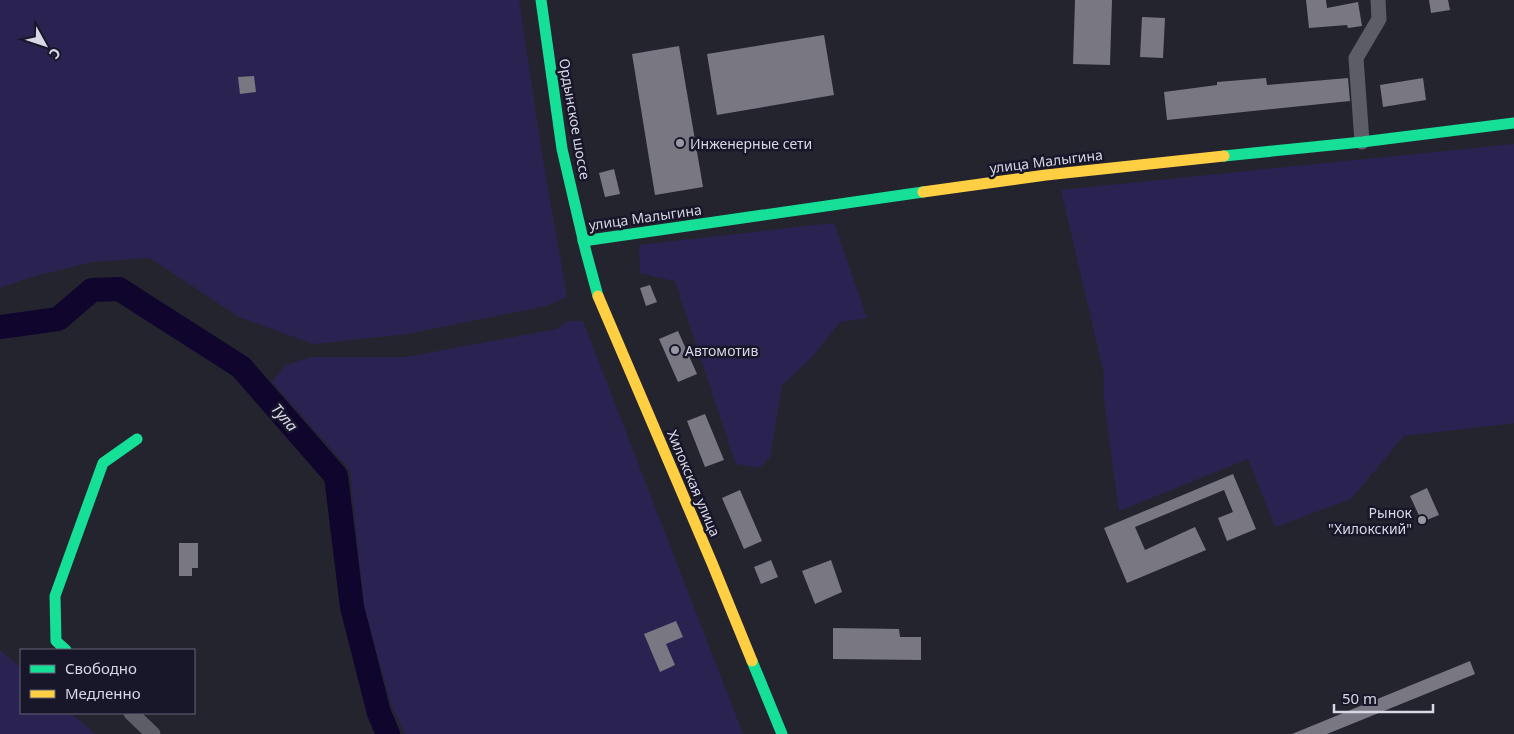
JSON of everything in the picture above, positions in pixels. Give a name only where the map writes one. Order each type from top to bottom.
[{"type":"main road","name":"Ордынское шоссе","points":[[541,0],[562,149],[584,242]]},
{"type":"main road","name":"улица Малыгина","points":[[584,242],[1046,176],[1362,142],[1514,123]]},
{"type":"main road","name":"Хилокская улица","points":[[584,242],[599,300],[716,571],[782,734]]},
{"type":"main road","points":[[65,649],[56,641],[55,596],[103,463],[137,439]]},
{"type":"street","points":[[1362,142],[1356,58],[1379,18],[1378,0]]},
{"type":"street","points":[[132,714],[153,734]]},
{"type":"shaded area","points":[[0,0],[519,0],[542,154],[567,297],[546,306],[407,334],[314,344],[239,317],[150,258],[92,262],[31,277],[0,288]]},
{"type":"shaded area","points":[[1514,144],[1514,423],[1404,436],[1351,499],[1275,527],[1248,459],[1119,511],[1104,400],[1104,374],[1061,190]]},
{"type":"shaded area","points":[[834,223],[867,318],[840,322],[814,355],[782,385],[770,457],[759,468],[736,464],[675,281],[640,273],[639,245]]},
{"type":"shaded area","points":[[567,321],[583,321],[743,734],[405,734],[392,707],[364,607],[350,470],[272,382],[286,365],[311,357],[406,357],[557,329]]},
{"type":"shaded area","points":[[0,650],[20,667],[20,714],[72,714],[95,734],[0,734]]},
{"type":"building","points":[[1075,0],[1112,0],[1110,65],[1073,64]]},
{"type":"building","points":[[1306,0],[1326,0],[1327,8],[1358,2],[1362,26],[1348,28],[1347,25],[1309,28]]},
{"type":"building","points":[[1429,0],[1448,0],[1450,10],[1431,13]]},
{"type":"building","points":[[1142,17],[1165,18],[1163,58],[1140,57]]},
{"type":"building","points":[[824,35],[834,95],[717,115],[707,54]]},
{"type":"building","points":[[679,46],[703,187],[655,195],[632,54]]},
{"type":"building","points":[[254,76],[256,92],[240,94],[238,77]]},
{"type":"building","points":[[1266,78],[1267,85],[1348,78],[1350,101],[1167,120],[1164,92],[1217,85],[1217,82]]},
{"type":"building","points":[[1423,78],[1426,100],[1383,107],[1380,85]]},
{"type":"building","points":[[614,169],[620,194],[605,197],[599,173]]},
{"type":"building","points":[[650,285],[657,302],[646,306],[640,288]]},
{"type":"building","points":[[678,331],[697,374],[678,382],[659,339]]},
{"type":"building","points":[[705,414],[724,460],[705,467],[687,421]]},
{"type":"building","points":[[1233,474],[1256,529],[1227,541],[1218,518],[1233,512],[1224,490],[1135,527],[1145,550],[1195,527],[1206,550],[1127,583],[1104,528]]},
{"type":"building","points":[[1427,488],[1439,515],[1422,522],[1410,496]]},
{"type":"building","points":[[740,490],[762,541],[744,549],[722,498]]},
{"type":"building","points":[[179,543],[198,543],[198,568],[192,568],[192,576],[179,576]]},
{"type":"building","points":[[771,560],[778,577],[761,584],[754,567]]},
{"type":"building","points":[[831,560],[842,592],[815,604],[802,571]]},
{"type":"building","points":[[676,621],[683,637],[666,644],[675,665],[660,672],[644,634]]},
{"type":"building","points":[[833,628],[899,629],[900,637],[921,637],[921,660],[833,659]]},
{"type":"building","points":[[1470,661],[1475,674],[1327,734],[1292,734]]},
{"type":"waterway","name":"Тула","points":[[0,327],[58,319],[92,290],[119,289],[241,367],[336,476],[352,607],[379,713],[388,734]]},
{"type":"traffic: fast","points":[[541,0],[562,149],[598,296]]},
{"type":"traffic: fast","points":[[1224,156],[1362,142],[1514,123]]},
{"type":"traffic: fast","points":[[583,241],[923,192]]},
{"type":"traffic: fast","points":[[65,649],[56,641],[55,596],[103,463],[137,439]]},
{"type":"traffic: fast","points":[[752,661],[782,734]]},
{"type":"traffic: slow","points":[[923,192],[1046,175],[1224,156]]},
{"type":"traffic: slow","points":[[598,296],[752,661]]},
{"type":"place","name":"Инженерные сети","points":[[680,143]]},
{"type":"place","name":"Автомотив","points":[[675,350]]},
{"type":"place","name":"Рынок \"Хилокский\"","points":[[1422,520]]}]
